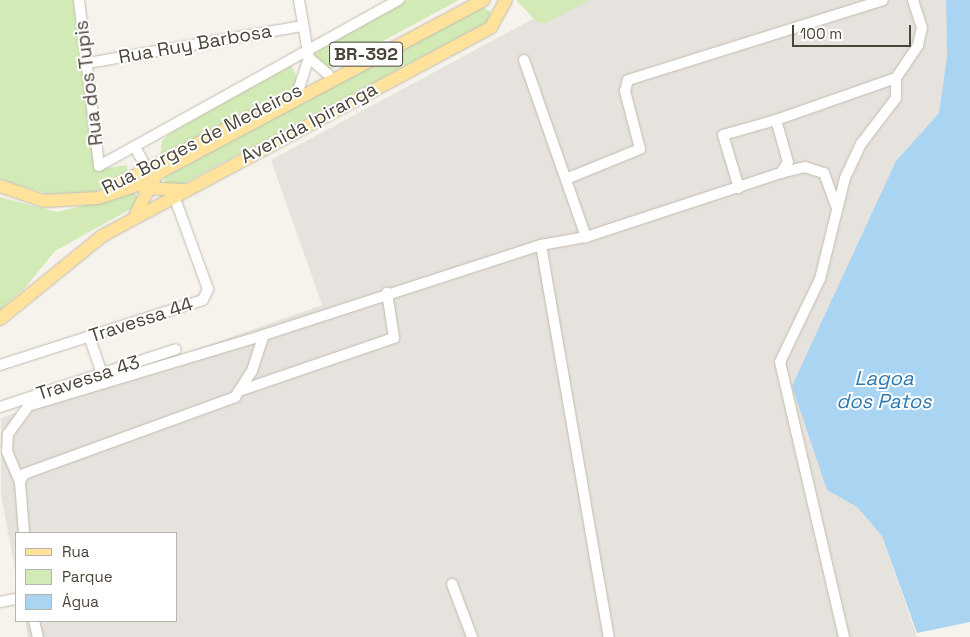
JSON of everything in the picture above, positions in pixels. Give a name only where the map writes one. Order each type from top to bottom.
[{"type":"main road","name":"Rua Borges de Medeiros","points":[[89,198],[265,111],[331,72],[468,0]]},
{"type":"main road","points":[[331,72],[480,0]]},
{"type":"main road","name":"Rua Borges de Medeiros","points":[[89,198],[125,189],[156,176],[485,0]]},
{"type":"main road","points":[[485,0],[494,7],[496,21]]},
{"type":"main road","points":[[496,21],[506,0]]},
{"type":"main road","name":"Avenida Ipiranga","points":[[0,319],[102,236],[496,21]]},
{"type":"main road","points":[[127,222],[145,203],[156,176],[164,166],[265,111]]},
{"type":"main road","name":"BR-392","points":[[0,186],[44,201],[89,198]]},
{"type":"main road","points":[[125,189],[150,188],[178,193]]},
{"type":"street","name":"Rua dos Tupis","points":[[79,0],[100,166],[136,149]]},
{"type":"street","points":[[298,91],[308,55],[299,0]]},
{"type":"street","points":[[145,165],[136,149],[308,55],[399,0]]},
{"type":"street","points":[[566,178],[640,149],[625,91],[628,80],[884,0]]},
{"type":"street","points":[[844,637],[780,362],[820,279],[837,210],[861,144],[896,98],[896,78],[918,45],[922,28],[913,0]]},
{"type":"street","name":"Rua Ruy Barbosa","points":[[88,63],[303,26]]},
{"type":"street","points":[[308,55],[331,72]]},
{"type":"street","points":[[524,60],[586,237]]},
{"type":"street","points":[[738,188],[723,135],[776,120],[896,78]]},
{"type":"street","points":[[776,120],[788,162],[781,173]]},
{"type":"street","points":[[24,532],[20,482],[7,451],[8,434],[28,406],[264,335],[387,293],[541,245],[586,237],[781,173],[805,167],[824,173],[837,210]]},
{"type":"street","name":"Travessa 44","points":[[0,365],[208,295],[178,193]]},
{"type":"street","points":[[541,245],[608,637]]},
{"type":"street","points":[[242,390],[394,338],[387,293]]},
{"type":"street","points":[[20,482],[24,474],[235,397],[242,390],[264,335]]},
{"type":"street","points":[[89,336],[102,373]]},
{"type":"street","name":"Travessa 43","points":[[0,407],[176,349]]},
{"type":"street","points":[[452,584],[472,637]]},
{"type":"street","points":[[0,602],[15,599]]},
{"type":"street","points":[[34,622],[38,637]]},
{"type":"shaded area","points":[[568,0],[946,0],[947,56],[939,113],[896,161],[827,490],[857,507],[882,536],[917,637],[28,637],[25,622],[178,622],[178,532],[15,532],[15,570],[1,495],[1,418],[322,305],[271,160]]},
{"type":"green space","points":[[0,0],[73,0],[95,170],[127,165],[128,174],[117,184],[93,192],[47,194],[0,179]]},
{"type":"green space","points":[[407,0],[459,0],[331,69],[316,58],[314,53]]},
{"type":"green space","points":[[516,0],[590,0],[545,23],[537,22]]},
{"type":"green space","points":[[481,7],[490,11],[489,21],[177,187],[164,184],[165,177]]},
{"type":"green space","points":[[290,64],[297,77],[293,89],[163,159],[160,156],[162,141],[169,134]]},
{"type":"green space","points":[[134,193],[138,197],[136,206],[55,251],[25,288],[0,310],[0,197],[57,212]]},
{"type":"water","name":"Lagoa dos Patos","points":[[946,0],[970,0],[970,622],[917,633],[882,536],[857,507],[827,490],[792,386],[896,161],[939,113],[947,56]]}]
